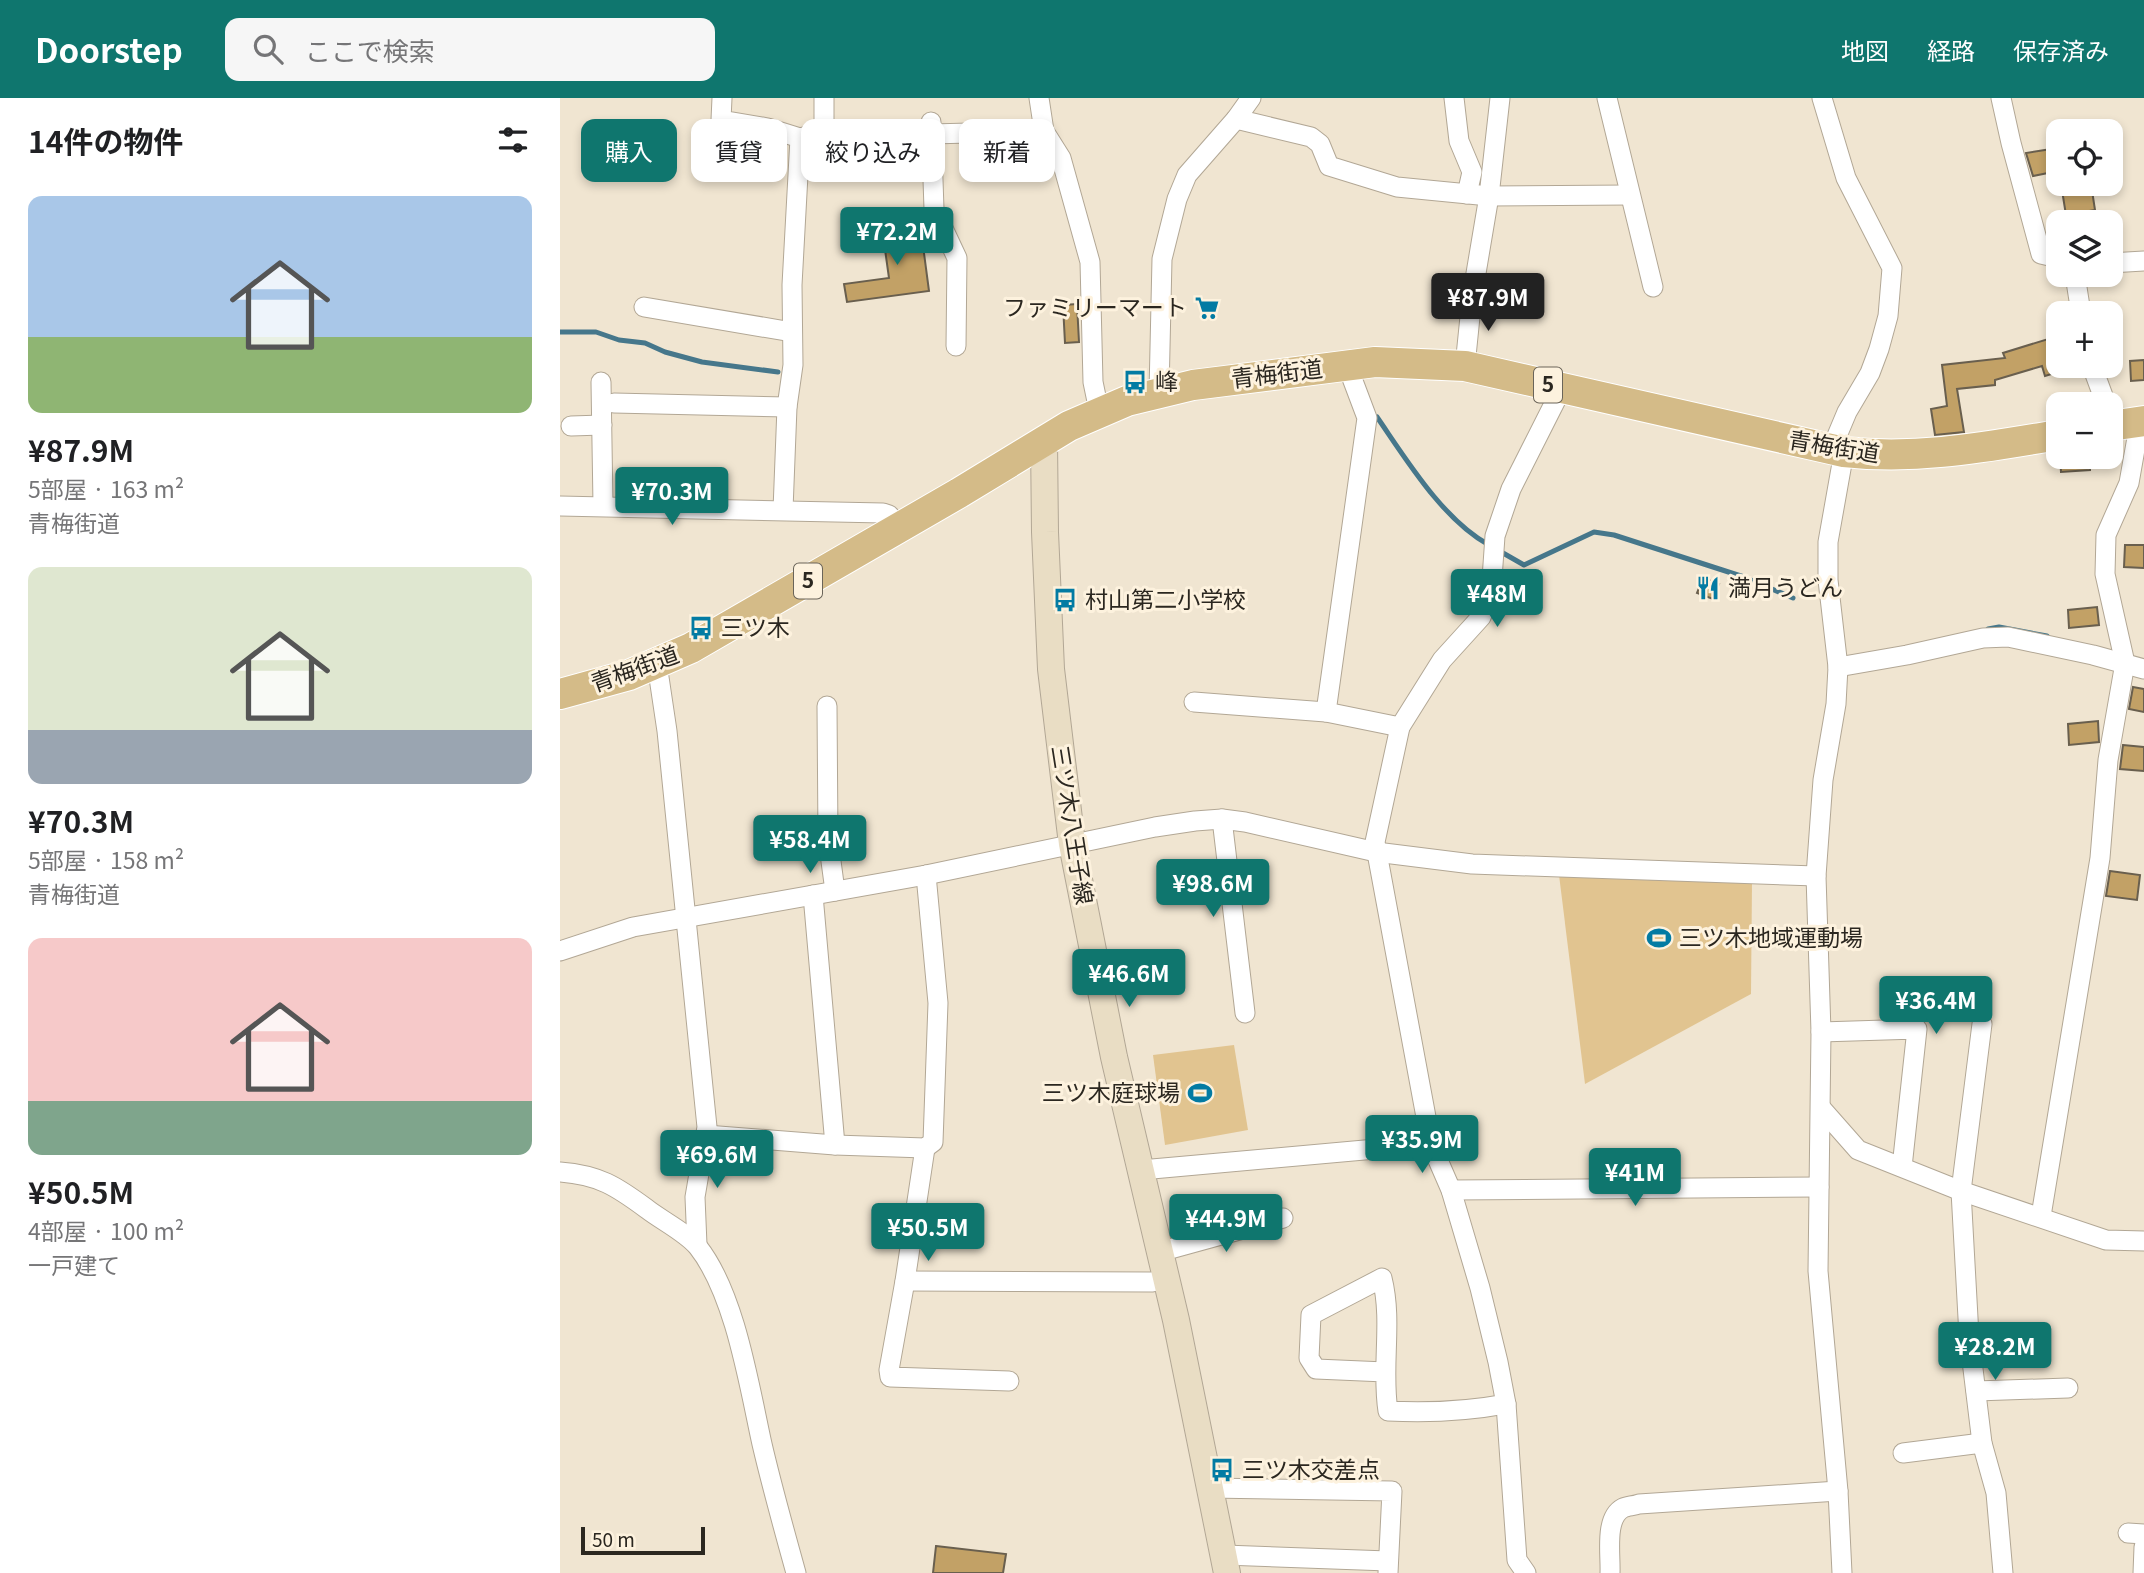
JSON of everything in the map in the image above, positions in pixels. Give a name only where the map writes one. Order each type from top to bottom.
[{"type":"main road","name":"青梅街道","points":[[560,694],[612,681],[657,664],[722,631],[1099,411],[1159,392],[1225,380],[1347,365],[1407,362],[1465,366],[1837,451],[1882,456],[1935,454],[2046,437]]},
{"type":"main road","name":"三ツ木八王子線","points":[[1044,441],[1051,670],[1072,844],[1112,1044],[1166,1279],[1225,1564]]},
{"type":"street","points":[[722,98],[721,120],[768,128],[800,138],[824,132],[824,98]]},
{"type":"street","points":[[1039,98],[1042,119]]},
{"type":"street","points":[[1159,392],[1162,259],[1177,199],[1187,175],[1251,98]]},
{"type":"street","points":[[1454,98],[1459,141],[1472,172],[1467,194]]},
{"type":"street","points":[[1465,366],[1472,296],[1489,196],[1500,98]]},
{"type":"street","points":[[1607,98],[1653,287]]},
{"type":"street","points":[[1822,98],[1846,177],[1892,268],[1888,316],[1879,349],[1870,373],[1847,412],[1837,451],[1828,542],[1828,580],[1838,667],[1816,876],[1821,1032],[1818,1271],[1838,1491],[1842,1573]]},
{"type":"street","points":[[2001,98],[2040,254],[2046,255]]},
{"type":"street","points":[[1236,119],[1311,137],[1320,144],[1329,166],[1397,187],[1489,196],[1630,195]]},
{"type":"street","points":[[783,510],[787,407],[793,365],[800,138]]},
{"type":"street","points":[[1055,148],[1061,158],[1090,262],[1093,382],[1099,411]]},
{"type":"street","points":[[933,182],[934,209],[957,258],[956,346]]},
{"type":"street","points":[[2123,262],[2144,261]]},
{"type":"street","points":[[645,307],[792,332]]},
{"type":"street","points":[[1326,712],[1367,418],[1347,365]]},
{"type":"street","points":[[601,382],[603,505]]},
{"type":"street","points":[[1526,1573],[1517,1560],[1506,1404],[1480,1288],[1451,1191],[1431,1143],[1375,842],[1400,727],[1441,660],[1481,617],[1491,593],[1495,536],[1507,500],[1521,466],[1562,388]]},
{"type":"street","points":[[614,403],[787,407]]},
{"type":"street","points":[[571,426],[602,425]]},
{"type":"street","points":[[2041,1216],[2100,858],[2108,760],[2129,662],[2105,574],[2106,535],[2129,483],[2123,435]]},
{"type":"street","points":[[560,506],[883,513],[889,515],[899,528]]},
{"type":"street","points":[[1838,667],[1983,638],[2008,638],[2129,662]]},
{"type":"street","points":[[657,664],[667,731],[706,1135],[695,1197],[697,1245]]},
{"type":"street","points":[[1194,702],[1326,712],[1400,727]]},
{"type":"street","points":[[827,706],[828,839],[835,891]]},
{"type":"street","points":[[1222,820],[1245,1013]]},
{"type":"street","points":[[560,951],[619,930],[686,916],[926,875],[1155,827],[1222,820],[1245,822],[1376,852],[1472,864],[1816,876]]},
{"type":"street","points":[[706,1135],[835,1145],[925,1147],[933,1142],[938,1003],[926,875]]},
{"type":"street","points":[[813,895],[835,1145]]},
{"type":"street","points":[[1982,1024],[1961,1191],[1969,1336],[1982,1443],[1996,1493],[2003,1573]]},
{"type":"street","points":[[1821,1032],[1917,1029],[1902,1167]]},
{"type":"street","points":[[1821,1108],[1858,1150],[1961,1191],[2106,1240],[2144,1241]]},
{"type":"street","points":[[1141,1170],[1431,1143]]},
{"type":"street","points":[[925,1147],[890,1377],[1009,1381]]},
{"type":"street","points":[[560,1172],[583,1174],[613,1184],[697,1245],[723,1291],[746,1372],[775,1502],[796,1573]]},
{"type":"street","points":[[1451,1191],[1819,1187]]},
{"type":"street","points":[[1159,1251],[1283,1218]]},
{"type":"street","points":[[1385,1372],[1316,1369],[1309,1358],[1311,1315],[1382,1278],[1386,1294],[1388,1329],[1385,1372],[1388,1411],[1411,1413],[1506,1404]]},
{"type":"street","points":[[905,1282],[1152,1282],[1166,1279]]},
{"type":"street","points":[[1976,1391],[2068,1388]]},
{"type":"street","points":[[1903,1453],[1982,1443]]},
{"type":"street","points":[[1209,1488],[1392,1491],[1388,1567],[1225,1564]]},
{"type":"street","points":[[1610,1573],[1611,1529],[1614,1516],[1622,1508],[1639,1504],[1838,1491]]},
{"type":"street","points":[[2143,1573],[2144,1548]]},
{"type":"shaded area","name":"三ツ木地域運動場","points":[[1559,875],[1752,882],[1751,994],[1585,1084]]},
{"type":"shaded area","name":"三ツ木庭球場","points":[[1234,1045],[1248,1130],[1165,1145],[1153,1055]]},
{"type":"building","points":[[2046,150],[2046,173],[2033,176],[2026,153]]},
{"type":"building","points":[[2063,196],[2093,196],[2095,210],[2065,210]]},
{"type":"building","points":[[920,223],[929,291],[847,302],[844,284],[889,278],[882,228]]},
{"type":"building","points":[[1077,304],[1079,342],[1065,343],[1063,305]]},
{"type":"building","points":[[2046,340],[2046,376],[2042,366],[1995,380],[1995,385],[1957,389],[1964,432],[1935,435],[1931,409],[1947,406],[1942,365],[2005,358],[2003,353]]},
{"type":"building","points":[[2144,360],[2144,380],[2131,381],[2130,361]]},
{"type":"building","points":[[2061,469],[2090,469],[2090,470],[2061,472]]},
{"type":"building","points":[[2125,545],[2144,545],[2144,568],[2124,567]]},
{"type":"building","points":[[1703,578],[1719,584],[1713,599],[1697,593]]},
{"type":"building","points":[[2097,607],[2099,625],[2069,628],[2068,610]]},
{"type":"building","points":[[2133,687],[2144,689],[2144,712],[2129,709]]},
{"type":"building","points":[[2098,721],[2099,742],[2069,745],[2068,724]]},
{"type":"building","points":[[2123,745],[2144,747],[2144,771],[2120,769]]},
{"type":"building","points":[[2110,871],[2140,875],[2137,900],[2106,896]]},
{"type":"building","points":[[936,1546],[1006,1554],[1003,1573],[933,1573]]},
{"type":"waterway","points":[[560,332],[596,332],[619,340],[645,343],[665,352],[702,362],[778,372]]},
{"type":"waterway","points":[[1377,417],[1441,505],[1472,534],[1489,545]]},
{"type":"waterway","points":[[1503,553],[1524,565],[1594,532],[1614,535],[1744,577],[1793,598]]},
{"type":"waterway","points":[[1988,629],[1999,627],[2047,636]]},
{"type":"place","name":"ファミリーマート","points":[[1207,308]]},
{"type":"place","name":"峰","points":[[1135,382]]},
{"type":"place","name":"満月うどん","points":[[1708,588]]},
{"type":"place","name":"村山第二小学校","points":[[1065,600]]},
{"type":"place","name":"三ツ木","points":[[701,628]]},
{"type":"place","name":"三ツ木地域運動場","points":[[1659,938]]},
{"type":"place","name":"三ツ木庭球場","points":[[1200,1093]]},
{"type":"place","name":"三ツ木交差点","points":[[1222,1470]]}]
